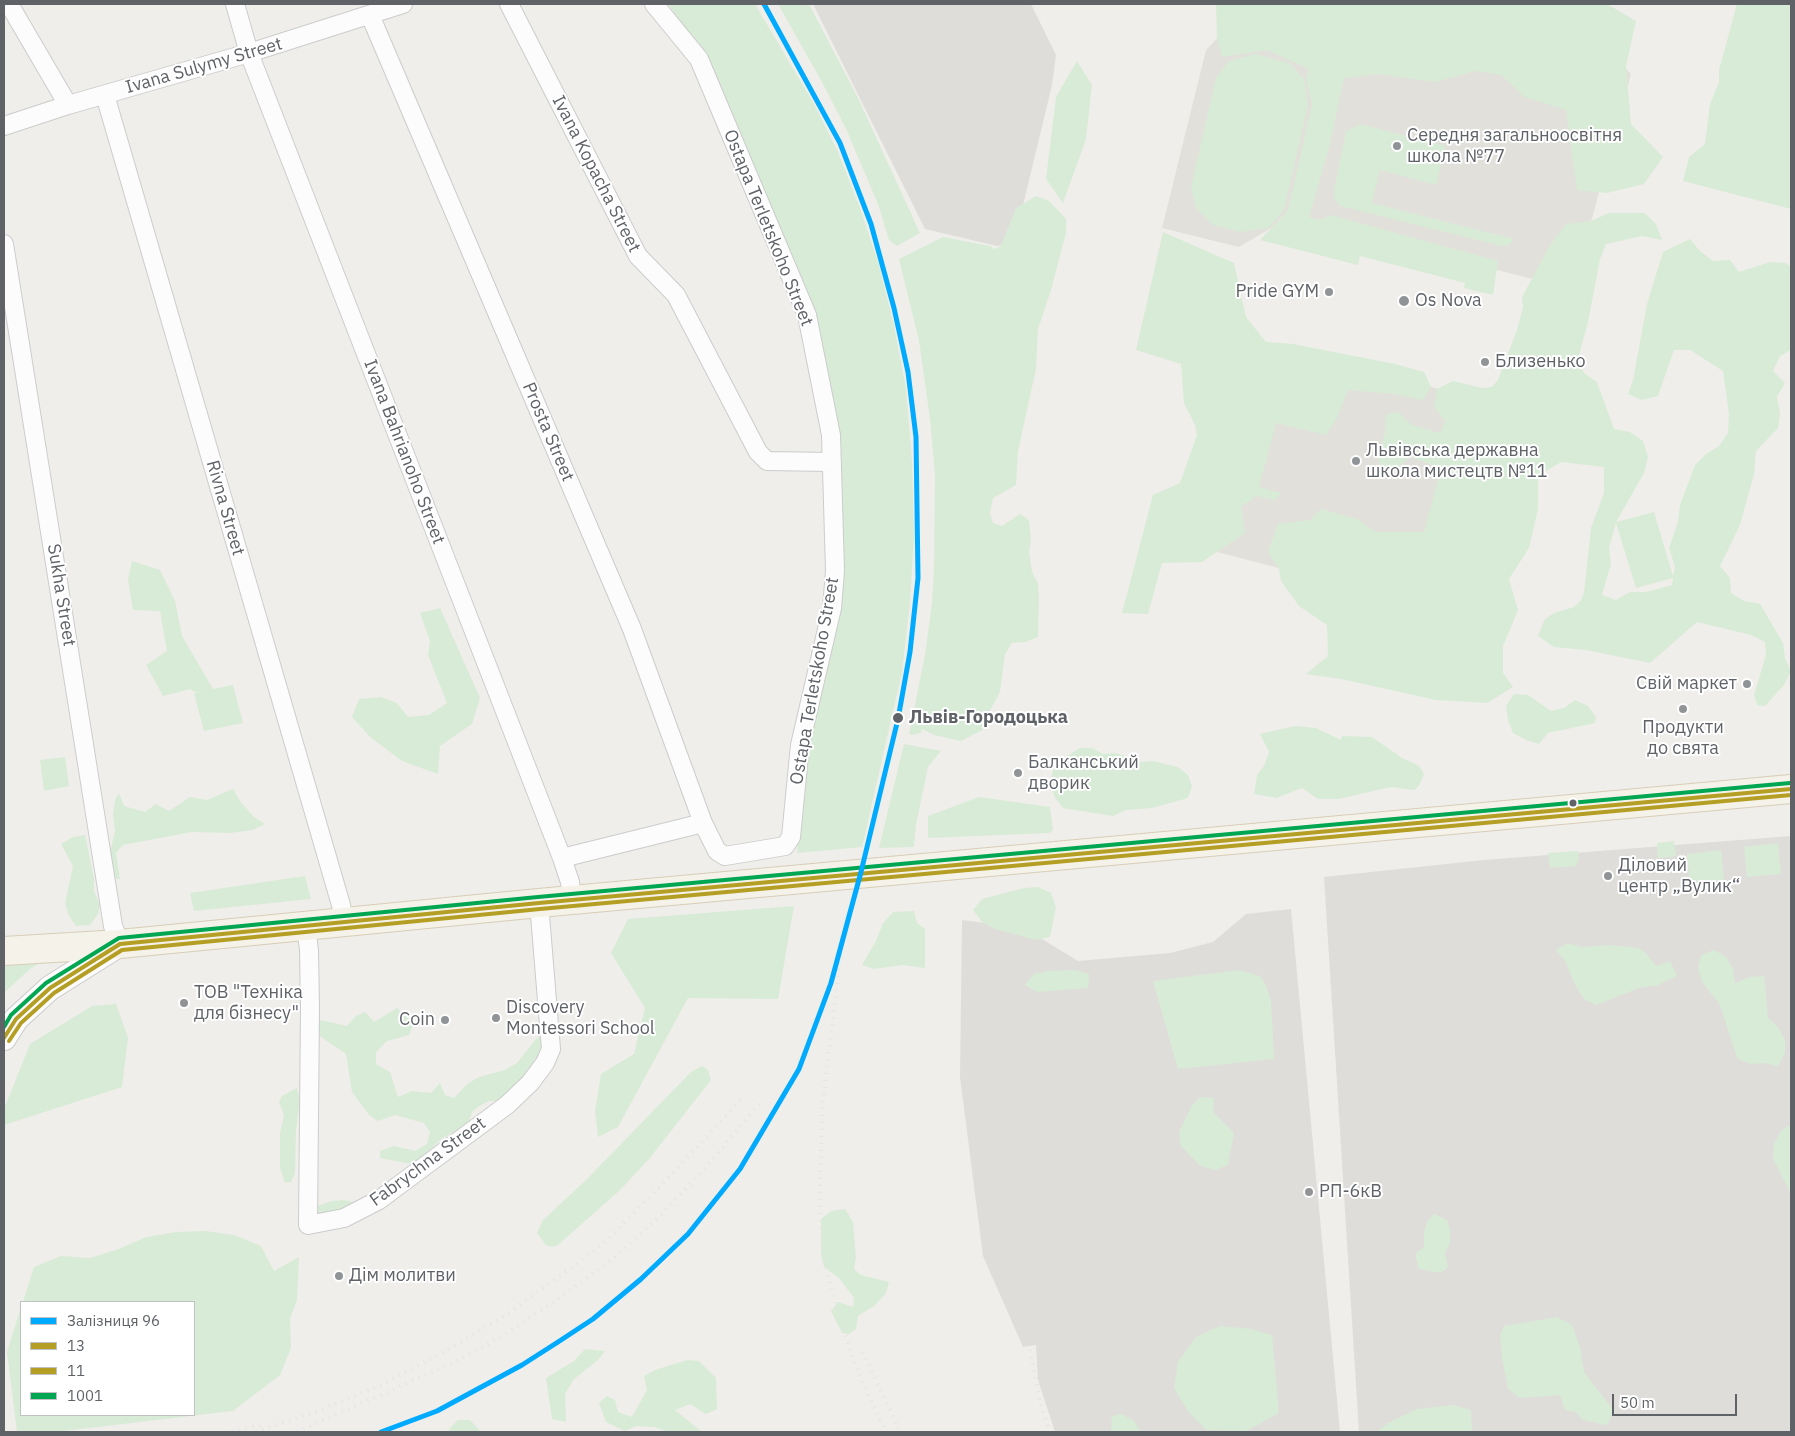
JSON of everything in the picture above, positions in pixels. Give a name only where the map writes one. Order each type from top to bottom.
[{"type":"main road","points":[[4,951],[120,944],[539,903],[1791,788]]},
{"type":"main road","points":[[4,1038],[16,1019],[50,988],[120,944]]},
{"type":"street","points":[[9,4],[68,105]]},
{"type":"street","name":"Ivana Bahrianoho Street","points":[[234,4],[250,53],[562,858],[570,882],[572,900]]},
{"type":"street","name":"Ivana Sulymy Street","points":[[4,126],[68,105],[250,53],[403,4]]},
{"type":"street","name":"Ivana Kopacha Street","points":[[509,4],[638,256],[676,296],[758,452],[767,461],[832,462]]},
{"type":"street","name":"Ostapa Terletskoho Street","points":[[654,4],[699,59],[807,316],[831,435],[835,571],[832,608],[800,745],[791,837],[785,846],[725,856],[718,851]]},
{"type":"street","name":"Prosta Street","points":[[370,15],[632,629],[703,823],[718,851]]},
{"type":"street","name":"Rivna Street","points":[[105,95],[341,905],[344,922]]},
{"type":"street","name":"Sukha Street","points":[[4,244],[113,926],[120,944]]},
{"type":"street","points":[[562,858],[703,823]]},
{"type":"street","name":"Fabrychna Street","points":[[306,926],[309,950],[310,1007],[308,1225],[344,1218],[379,1200],[506,1105],[530,1083],[544,1064],[551,1048],[539,903]]},
{"type":"shaded area","points":[[813,4],[1031,4],[1056,55],[1052,85],[1019,222],[1005,245],[997,246],[925,229]]},
{"type":"shaded area","name":"Середня загальноосвітня школа №77","points":[[1233,22],[1596,37],[1631,74],[1573,289],[1288,218],[1239,247],[1162,228],[1206,50]]},
{"type":"shaded area","name":"Львівська державна школа мистецтв №11","points":[[1269,346],[1487,401],[1434,608],[1217,552]]},
{"type":"shaded area","points":[[1791,836],[1791,1432],[1359,1432],[1324,877],[1484,860]]},
{"type":"shaded area","points":[[1291,909],[1340,1432],[1055,1432],[1038,1380],[1036,1345],[1023,1347],[983,1256],[960,1077],[962,920],[1024,928],[1078,961],[1170,953],[1213,942],[1246,914]]},
{"type":"green space","points":[[668,4],[755,4],[814,104],[838,152],[879,265],[894,326],[906,389],[912,462],[914,535],[910,602],[902,672],[862,847],[797,853],[805,760],[836,617],[816,322],[705,58]]},
{"type":"green space","points":[[778,4],[809,4],[857,96],[920,233],[897,246],[889,240],[878,204],[847,131]]},
{"type":"green space","points":[[1216,4],[1607,4],[1636,21],[1626,66],[1631,124],[1663,157],[1644,184],[1607,193],[1577,190],[1566,110],[1525,97],[1501,75],[1475,71],[1435,82],[1378,74],[1344,78],[1329,148],[1309,217],[1319,220],[1331,215],[1498,261],[1493,295],[1464,288],[1465,283],[1360,256],[1358,265],[1260,240],[1288,210],[1312,104],[1306,79],[1309,69],[1267,50],[1222,57],[1217,38]]},
{"type":"green space","points":[[1737,4],[1791,4],[1791,209],[1683,181],[1689,157],[1705,144],[1710,104],[1719,82],[1719,70]]},
{"type":"green space","points":[[1255,54],[1289,63],[1304,79],[1308,105],[1284,210],[1268,228],[1240,232],[1213,225],[1196,208],[1191,187],[1216,78],[1229,61]]},
{"type":"green space","points":[[1077,61],[1092,85],[1086,139],[1063,203],[1046,179],[1056,97]]},
{"type":"green space","points":[[1360,124],[1446,146],[1436,185],[1380,170],[1372,203],[1514,239],[1509,245],[1502,246],[1340,206],[1334,198],[1334,190],[1346,132]]},
{"type":"green space","points":[[1036,196],[1049,201],[1066,219],[1066,233],[1051,290],[1038,329],[1036,369],[1018,451],[1016,485],[993,498],[990,514],[993,523],[1002,526],[1020,514],[1029,520],[1031,539],[1029,552],[1032,572],[1038,583],[1038,637],[1025,642],[1012,643],[1005,654],[1000,692],[987,716],[984,729],[961,741],[934,735],[922,729],[921,733],[911,735],[909,734],[925,655],[932,603],[935,474],[930,419],[919,341],[899,259],[943,237],[990,246],[994,249],[1001,246],[1016,208]]},
{"type":"green space","points":[[1609,213],[1645,213],[1656,224],[1662,240],[1642,236],[1606,244],[1600,259],[1588,322],[1578,359],[1584,373],[1597,382],[1614,429],[1630,432],[1643,441],[1648,457],[1644,473],[1616,522],[1654,512],[1673,576],[1675,567],[1669,548],[1678,522],[1680,505],[1695,465],[1706,454],[1719,446],[1728,433],[1729,414],[1723,371],[1690,350],[1674,350],[1658,396],[1642,400],[1628,394],[1633,380],[1647,304],[1663,252],[1690,239],[1700,251],[1713,261],[1730,260],[1739,272],[1770,262],[1786,263],[1791,267],[1791,350],[1780,356],[1773,371],[1785,383],[1777,397],[1780,413],[1778,428],[1756,451],[1754,474],[1740,525],[1720,566],[1730,578],[1731,593],[1744,601],[1760,604],[1783,643],[1785,658],[1791,671],[1784,685],[1765,706],[1757,705],[1754,695],[1766,655],[1765,642],[1751,635],[1697,622],[1650,663],[1586,650],[1554,647],[1538,636],[1545,619],[1554,613],[1574,607],[1581,600],[1584,592],[1591,528],[1604,493],[1604,467],[1561,462],[1538,476],[1538,509],[1529,548],[1509,579],[1518,610],[1503,646],[1503,673],[1513,687],[1487,703],[1436,700],[1341,679],[1306,674],[1328,656],[1327,625],[1299,606],[1281,581],[1279,569],[1268,552],[1278,524],[1310,520],[1321,509],[1357,519],[1376,532],[1424,532],[1441,468],[1410,457],[1401,464],[1397,471],[1380,467],[1378,457],[1385,433],[1386,415],[1398,412],[1412,425],[1440,433],[1445,421],[1434,407],[1437,389],[1453,381],[1482,388],[1492,387],[1498,380],[1517,330],[1523,307],[1522,297],[1549,247],[1566,224],[1591,221]],"holes":[[[1616,523],[1636,588],[1673,578],[1672,585],[1646,592],[1630,592],[1616,600],[1602,595],[1611,564],[1609,548]]]},
{"type":"green space","points":[[1163,232],[1234,263],[1246,317],[1266,342],[1293,344],[1395,364],[1424,372],[1431,387],[1423,400],[1394,394],[1348,390],[1336,420],[1326,435],[1276,423],[1259,487],[1281,493],[1275,500],[1256,496],[1241,507],[1245,533],[1202,562],[1162,563],[1148,614],[1122,613],[1153,495],[1180,483],[1197,435],[1195,425],[1184,403],[1181,364],[1136,350]]},
{"type":"green space","points":[[132,561],[160,570],[175,601],[182,636],[213,689],[233,685],[243,723],[204,731],[194,694],[197,693],[190,689],[163,696],[146,665],[167,651],[160,611],[133,610],[128,579]]},
{"type":"green space","points":[[440,608],[480,698],[472,724],[440,746],[438,774],[402,761],[370,737],[352,717],[359,699],[381,697],[397,703],[408,717],[429,715],[447,703],[428,655],[430,641],[420,613]]},
{"type":"green space","points":[[1514,694],[1528,695],[1551,711],[1564,708],[1575,700],[1588,706],[1596,717],[1595,723],[1548,733],[1539,744],[1526,740],[1513,733],[1508,720],[1506,706]]},
{"type":"green space","points":[[1295,726],[1316,728],[1341,740],[1342,736],[1372,737],[1402,758],[1419,766],[1424,774],[1419,786],[1414,790],[1391,787],[1338,799],[1318,799],[1302,788],[1276,798],[1254,794],[1257,775],[1264,766],[1269,752],[1260,734]]},
{"type":"green space","points":[[904,744],[941,751],[928,767],[916,824],[914,847],[879,848]]},
{"type":"green space","points":[[1080,748],[1092,748],[1103,754],[1116,753],[1140,762],[1153,761],[1178,767],[1188,775],[1192,786],[1188,798],[1152,808],[1126,810],[1113,816],[1063,808],[1055,798],[1051,786],[1052,773],[1058,762]]},
{"type":"green space","points":[[65,757],[69,786],[44,791],[40,760]]},
{"type":"green space","points":[[233,789],[240,801],[254,817],[265,824],[253,830],[230,833],[192,832],[123,845],[116,853],[120,879],[112,878],[107,865],[115,831],[113,815],[115,800],[119,793],[124,806],[145,812],[156,804],[169,811],[190,797],[207,800]]},
{"type":"green space","points":[[979,797],[1050,807],[1053,830],[1049,833],[928,838],[928,816]]},
{"type":"green space","points":[[85,835],[94,878],[94,891],[100,905],[98,914],[90,925],[76,926],[69,916],[65,903],[73,866],[61,844],[73,837]]},
{"type":"green space","points":[[1674,841],[1676,856],[1658,858],[1657,843]]},
{"type":"green space","points":[[1778,843],[1781,874],[1747,877],[1744,847]]},
{"type":"green space","points":[[1721,850],[1724,881],[1690,884],[1687,854]]},
{"type":"green space","points":[[1578,851],[1579,858],[1576,866],[1550,868],[1548,853]]},
{"type":"green space","points":[[305,876],[311,899],[194,911],[190,893]]},
{"type":"green space","points":[[1038,887],[1051,893],[1056,907],[1050,937],[1036,940],[995,929],[982,922],[973,910],[982,899],[1024,888]]},
{"type":"green space","points":[[794,906],[778,999],[688,998],[618,1127],[598,1137],[595,1111],[601,1074],[634,1054],[645,1008],[611,953],[628,919]]},
{"type":"green space","points":[[914,911],[917,923],[925,929],[925,968],[902,965],[874,969],[862,965],[876,941],[883,923],[893,912]]},
{"type":"green space","points":[[1568,943],[1582,947],[1610,945],[1639,948],[1647,954],[1656,966],[1670,961],[1677,976],[1658,985],[1639,988],[1596,1005],[1584,999],[1576,987],[1565,961],[1556,950]]},
{"type":"green space","points":[[1714,950],[1726,957],[1733,969],[1735,983],[1750,977],[1764,976],[1768,1018],[1778,1027],[1785,1040],[1785,1053],[1778,1066],[1764,1063],[1750,1064],[1737,1058],[1720,1005],[1703,983],[1698,969],[1701,955]]},
{"type":"green space","points":[[41,962],[30,969],[4,993],[4,964]]},
{"type":"green space","points":[[1075,970],[1089,974],[1088,988],[1037,992],[1025,985],[1034,974],[1048,971]]},
{"type":"green space","points":[[1239,970],[1260,976],[1266,985],[1271,1001],[1274,1059],[1178,1069],[1153,981]]},
{"type":"green space","points":[[116,1004],[128,1038],[122,1087],[4,1125],[4,1109],[30,1044],[92,1006]]},
{"type":"green space","points":[[397,1008],[414,1023],[409,1035],[387,1041],[376,1052],[376,1064],[390,1072],[398,1097],[412,1091],[431,1093],[440,1083],[445,1095],[454,1098],[467,1084],[479,1077],[505,1070],[517,1063],[536,1039],[549,1032],[548,1057],[500,1101],[489,1101],[479,1106],[472,1112],[469,1123],[441,1139],[422,1158],[411,1164],[380,1158],[380,1151],[394,1146],[415,1151],[427,1144],[430,1132],[424,1123],[395,1115],[378,1121],[370,1116],[352,1092],[346,1054],[318,1035],[316,1023],[321,1020],[347,1026],[356,1016],[365,1012],[374,1022]]},
{"type":"green space","points":[[702,1066],[708,1070],[711,1080],[649,1159],[619,1191],[558,1245],[552,1247],[546,1245],[537,1233],[543,1220],[586,1180],[691,1072]]},
{"type":"green space","points":[[297,1088],[300,1100],[296,1130],[295,1173],[291,1182],[285,1183],[280,1168],[280,1133],[284,1115],[279,1102],[282,1096]]},
{"type":"green space","points":[[1200,1097],[1214,1098],[1213,1112],[1234,1133],[1228,1165],[1215,1170],[1200,1166],[1181,1146],[1179,1132],[1191,1107]]},
{"type":"green space","points":[[1791,1124],[1791,1194],[1773,1158],[1774,1144],[1781,1131]]},
{"type":"green space","points":[[343,1200],[360,1203],[317,1221],[314,1207],[332,1201]]},
{"type":"green space","points":[[845,1209],[853,1222],[856,1258],[854,1269],[861,1275],[889,1282],[886,1293],[874,1306],[858,1316],[856,1329],[849,1334],[842,1333],[831,1311],[838,1302],[853,1307],[854,1298],[839,1278],[824,1267],[821,1254],[821,1219],[831,1211]]},
{"type":"green space","points":[[1434,1214],[1447,1220],[1450,1230],[1450,1243],[1445,1254],[1448,1267],[1441,1273],[1419,1269],[1415,1254],[1424,1247],[1424,1231],[1428,1220]]},
{"type":"green space","points":[[205,1231],[234,1235],[261,1246],[274,1271],[299,1257],[297,1300],[290,1319],[291,1348],[280,1375],[233,1411],[195,1415],[195,1301],[23,1301],[34,1267],[61,1256],[90,1258],[119,1249],[146,1237],[176,1232]]},
{"type":"green space","points":[[20,1310],[20,1416],[191,1416],[55,1432],[17,1432],[7,1352]]},
{"type":"green space","points":[[1557,1317],[1572,1325],[1580,1348],[1584,1372],[1614,1411],[1607,1425],[1583,1420],[1576,1412],[1565,1410],[1560,1395],[1520,1398],[1508,1389],[1500,1335],[1504,1326]]},
{"type":"green space","points":[[1220,1326],[1251,1329],[1272,1335],[1279,1413],[1246,1431],[1206,1430],[1187,1410],[1174,1388],[1178,1362],[1196,1337]]},
{"type":"green space","points":[[585,1349],[605,1351],[598,1360],[574,1379],[565,1394],[566,1422],[552,1419],[546,1378],[574,1361]]},
{"type":"green space","points":[[687,1360],[699,1361],[716,1378],[717,1409],[706,1414],[690,1404],[675,1410],[702,1432],[669,1432],[654,1427],[636,1426],[625,1431],[606,1422],[599,1403],[607,1396],[615,1400],[618,1412],[632,1417],[647,1390],[644,1376],[655,1370]]},
{"type":"green space","points":[[1453,1405],[1471,1410],[1472,1432],[1376,1432],[1388,1423],[1417,1409]]},
{"type":"green space","points":[[1121,1414],[1134,1421],[1141,1432],[1111,1432],[1112,1416]]},
{"type":"green space","points":[[458,1420],[470,1420],[481,1432],[450,1432],[449,1429]]},
{"type":"railway","points":[[842,941],[822,1112],[820,1208],[823,1253],[832,1292],[852,1357],[877,1415],[887,1432]]},
{"type":"railway","points":[[256,1432],[320,1410],[377,1387],[458,1344],[513,1310],[601,1246],[669,1177],[744,1096]]},
{"type":"railway","points":[[297,1432],[451,1364],[497,1339],[557,1300],[620,1253],[662,1214],[706,1167],[759,1104]]},
{"type":"railway","points":[[1030,1350],[1041,1405],[1050,1432]]},
{"type":"railway","points":[[863,1352],[900,1432]]},
{"type":"railway","points":[[232,1432],[264,1424]]},
{"type":"rail line","name":"96","points":[[381,1432],[437,1411],[522,1365],[558,1342],[593,1319],[641,1279],[688,1234],[740,1169],[799,1069],[831,983],[861,872],[898,719],[910,652],[918,578],[916,437],[908,372],[894,308],[871,224],[840,143],[764,4]]},
{"type":"transit line","name":"1001","points":[[4,1027],[11,1015],[46,983],[119,938],[538,897],[1790,783]]},
{"type":"transit line","name":"13","points":[[4,1038],[16,1019],[50,988],[120,944],[539,903],[1791,789]]},
{"type":"transit line","name":"11","points":[[9,1041],[21,1023],[54,993],[122,950],[540,909],[1791,795]]},
{"type":"place","name":"Середня загальноосвітня школа №77","points":[[1397,146]]},
{"type":"place","name":"Pride GYM","points":[[1329,292]]},
{"type":"place","name":"Os Nova","points":[[1404,301]]},
{"type":"place","name":"Близенько","points":[[1485,362]]},
{"type":"place","name":"Львівська державна школа мистецтв №11","points":[[1356,461]]},
{"type":"place","name":"Свій маркет","points":[[1747,684]]},
{"type":"place","name":"Продукти до свята","points":[[1683,709]]},
{"type":"place","name":"Львів-Городоцька","points":[[898,718]]},
{"type":"place","name":"Балканський дворик","points":[[1018,773]]},
{"type":"place","name":"Діловий центр „Вулик“","points":[[1608,876]]},
{"type":"place","name":"ТОВ \"Техніка для бізнесу\"","points":[[184,1003]]},
{"type":"place","name":"Discovery Montessori School","points":[[496,1018]]},
{"type":"place","name":"Coin","points":[[445,1020]]},
{"type":"place","name":"РП-6кВ","points":[[1309,1192]]},
{"type":"place","name":"Дім молитви","points":[[339,1276]]}]
